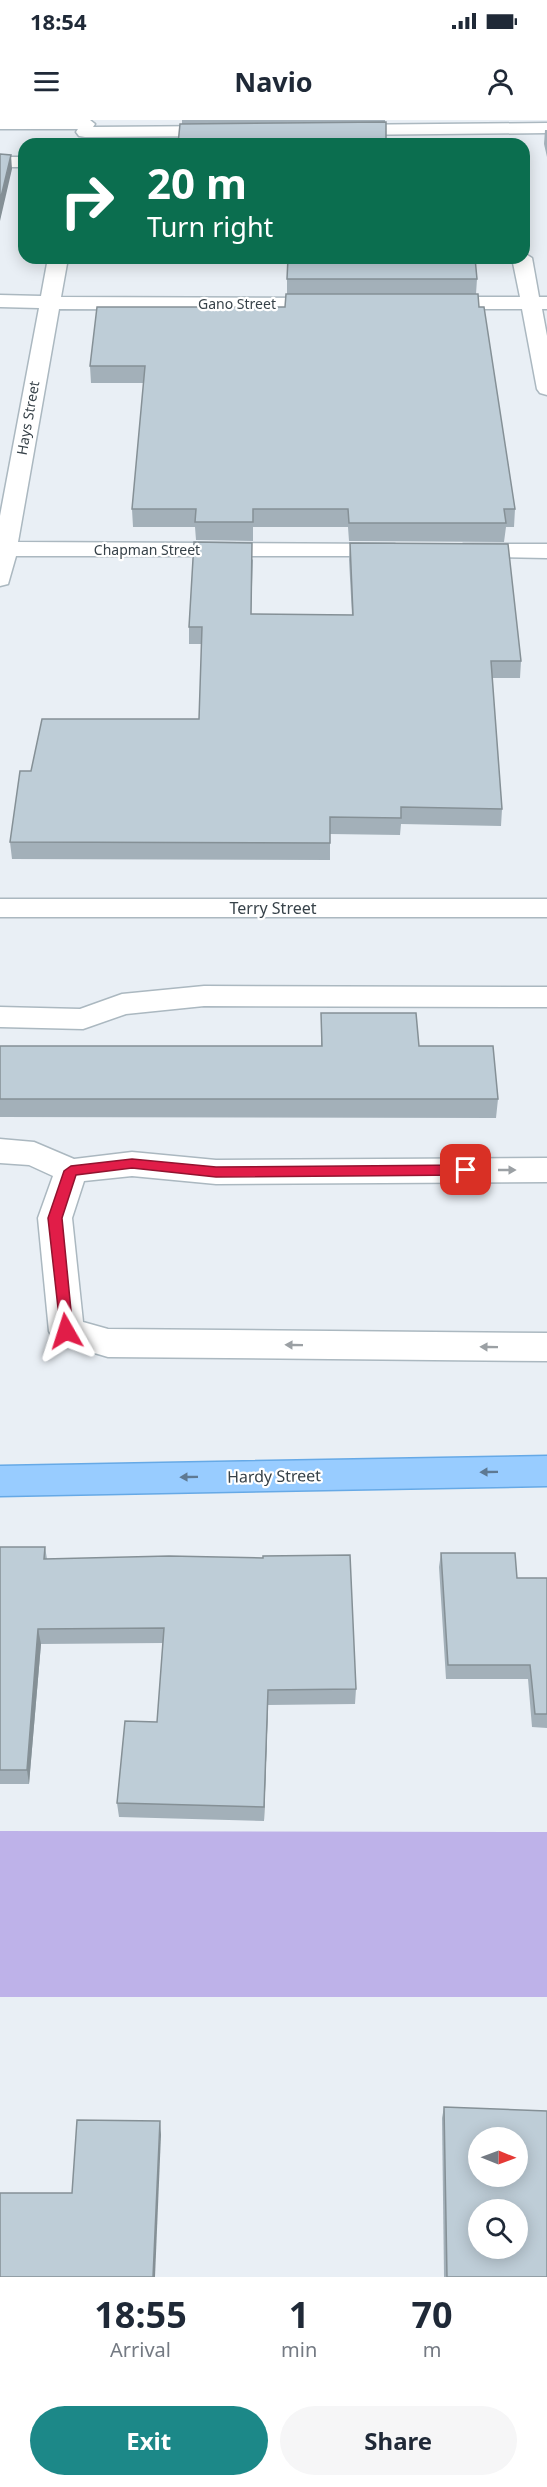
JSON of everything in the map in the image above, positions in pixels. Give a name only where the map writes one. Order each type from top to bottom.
[{"type":"main road","name":"Hardy Street","points":[[0,1480],[547,1471]]},
{"type":"street","points":[[0,124],[85,130],[240,131]]},
{"type":"street","points":[[323,130],[499,131],[547,128]]},
{"type":"street","points":[[0,162],[18,162]]},
{"type":"street","name":"Hays Street","points":[[0,579],[3,549],[57,264]]},
{"type":"street","points":[[524,264],[538,303],[547,389]]},
{"type":"street","name":"Gano Street","points":[[0,300],[352,304]]},
{"type":"street","points":[[411,303],[538,303]]},
{"type":"street","name":"Chapman Street","points":[[3,549],[416,551]]},
{"type":"street","points":[[440,551],[547,551]]},
{"type":"street","name":"Terry Street","points":[[0,908],[547,908]]},
{"type":"street","points":[[0,1017],[83,1019],[122,1004],[204,996],[547,997]]},
{"type":"street","points":[[0,1151],[34,1154],[71,1171],[132,1164],[216,1172],[547,1170]]},
{"type":"street","points":[[71,1171],[55,1218],[66,1331],[108,1343],[547,1347]]},
{"type":"shaded area","points":[[0,1831],[547,1832],[547,1997],[0,1997]]},
{"type":"building","points":[[386,122],[386,138],[179,138],[180,124]]},
{"type":"building","points":[[0,154],[11,155],[0,201]]},
{"type":"building","points":[[288,264],[476,264],[477,279],[287,279]]},
{"type":"building","points":[[286,294],[478,294],[479,307],[484,307],[515,509],[504,509],[506,523],[349,523],[348,509],[253,509],[253,522],[195,522],[196,509],[132,509],[145,366],[90,366],[97,307],[285,307]]},
{"type":"building","points":[[194,542],[252,543],[251,614],[353,615],[350,543],[508,544],[521,661],[491,661],[502,809],[401,807],[401,818],[330,817],[330,843],[10,842],[20,771],[31,771],[42,719],[199,719],[202,627],[189,627]]},
{"type":"building","points":[[321,1013],[416,1013],[419,1046],[493,1046],[498,1099],[0,1099],[0,1046],[322,1046]]},
{"type":"building","points":[[0,1547],[45,1547],[44,1559],[169,1556],[263,1558],[263,1556],[350,1555],[356,1689],[268,1690],[264,1807],[117,1803],[125,1721],[157,1722],[164,1628],[38,1629],[27,1770],[0,1770]]},
{"type":"building","points":[[441,1553],[515,1553],[517,1578],[547,1578],[547,1714],[535,1714],[530,1665],[448,1665]]},
{"type":"building","points":[[444,2107],[547,2111],[547,2277],[447,2277]]},
{"type":"building","points":[[77,2120],[160,2121],[153,2277],[0,2277],[0,2193],[72,2193]]},
{"type":"route","points":[[66,1331],[55,1218],[71,1171],[132,1164],[216,1172],[466,1170]]}]
